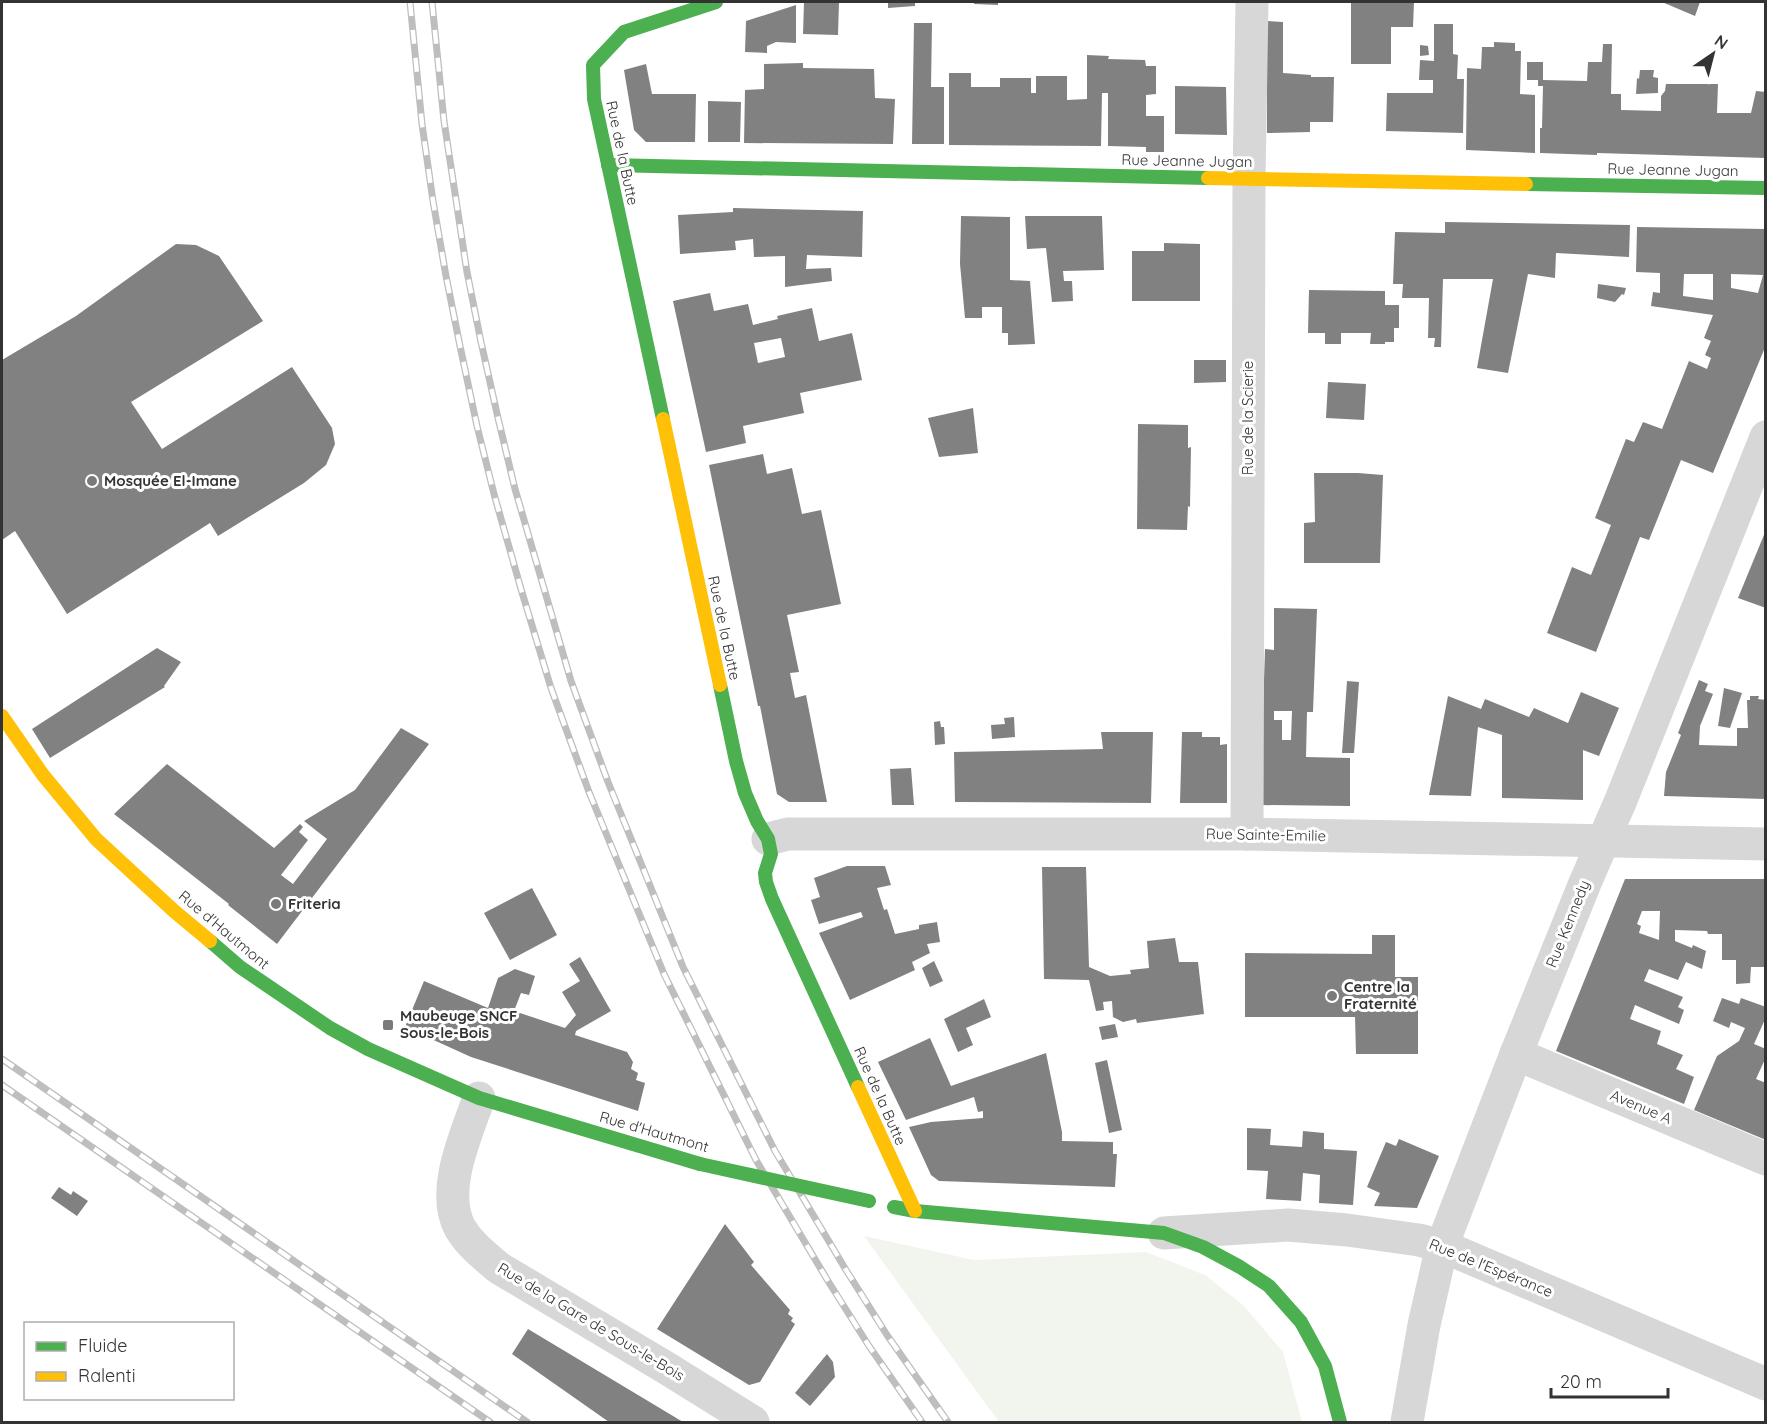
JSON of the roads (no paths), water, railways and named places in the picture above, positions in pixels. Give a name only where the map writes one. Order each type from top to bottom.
[{"type":"street","name":"Rue de la Butte","points":[[716,2],[624,32],[593,65],[594,99],[736,761],[745,793],[768,839],[771,854],[765,873],[766,882],[915,1211]]},
{"type":"street","name":"Rue de la Scierie","points":[[1247,834],[1249,179],[1252,2]]},
{"type":"street","name":"Rue Jeanne Jugan","points":[[608,165],[1766,188]]},
{"type":"street","name":"Rue Kennedy","points":[[1407,1422],[1424,1325],[1442,1246],[1516,1054],[1621,800],[1766,437]]},
{"type":"street","name":"Rue d'Hautmont","points":[[2,716],[43,775],[96,839],[174,911],[240,967],[330,1028],[415,1071],[479,1098],[700,1164],[915,1211],[1164,1233],[1203,1247],[1269,1286],[1301,1322],[1325,1366],[1340,1422]]},
{"type":"street","name":"Rue Sainte-Emilie","points":[[768,839],[788,834],[1247,834],[1766,844]]},
{"type":"street","name":"Avenue A","points":[[1516,1054],[1766,1159]]},
{"type":"street","name":"Rue de la Gare de Sous-le-Bois","points":[[479,1098],[455,1170],[452,1203],[460,1227],[475,1247],[499,1268],[753,1422]]},
{"type":"street","name":"Rue de l'Espérance","points":[[1164,1233],[1288,1225],[1419,1240],[1442,1246],[1766,1384]]},
{"type":"railway","points":[[410,2],[422,124],[433,201],[460,346],[494,494],[551,688],[589,792],[664,974],[756,1160],[869,1346],[922,1422]]},
{"type":"railway","points":[[432,2],[444,121],[467,272],[481,342],[515,489],[571,681],[608,782],[683,967],[775,1151],[887,1335],[948,1422]]},
{"type":"railway","points":[[2,1059],[527,1422]]},
{"type":"railway","points":[[2,1085],[490,1422]]},
{"type":"place","name":"Mosquée El-Imane","points":[[92,481]]},
{"type":"place","name":"Friteria","points":[[276,904]]},
{"type":"place","name":"Centre la Fraternité","points":[[1332,996]]},
{"type":"place","name":"Maubeuge SNCF Sous-le-Bois","points":[[388,1025]]}]
